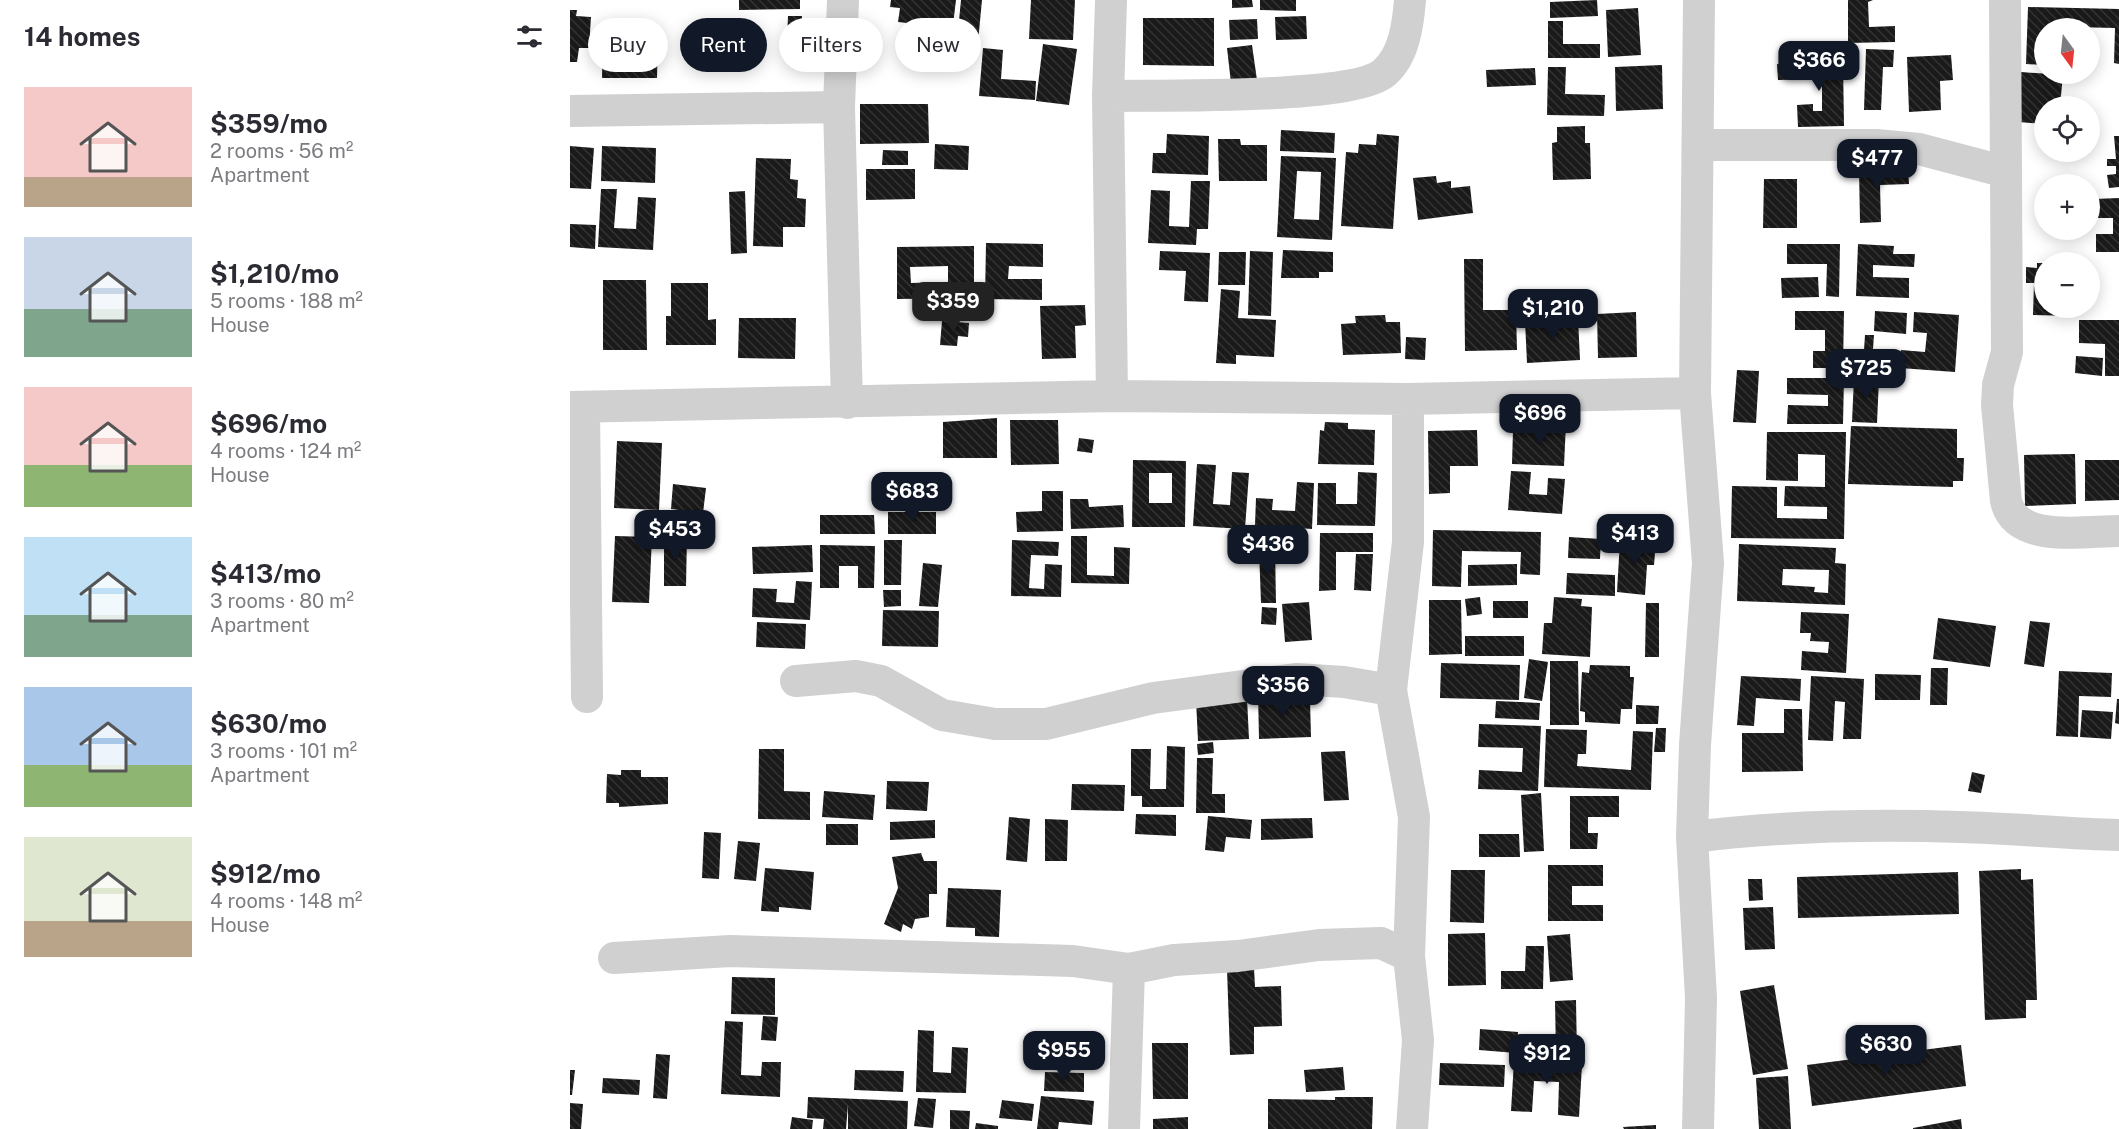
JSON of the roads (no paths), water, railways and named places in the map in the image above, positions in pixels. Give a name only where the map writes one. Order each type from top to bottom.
[{"type":"street","points":[[843,0],[839,107],[847,403]]},
{"type":"street","points":[[1111,0],[1108,96],[1112,396]]},
{"type":"street","points":[[1108,96],[1277,94],[1360,84],[1384,74],[1399,56],[1410,0]]},
{"type":"street","points":[[1698,1129],[1701,998],[1692,837],[1695,745],[1708,563],[1695,393],[1699,0]]},
{"type":"street","points":[[2005,0],[2007,352],[1998,385],[1997,405],[2009,513],[2021,525],[2034,531],[2119,531]]},
{"type":"street","points":[[570,111],[839,107]]},
{"type":"street","points":[[1698,145],[1898,147],[1951,156],[2006,172]]},
{"type":"street","points":[[587,697],[577,407],[1112,396],[1408,399],[1695,393]]},
{"type":"street","points":[[1408,399],[1408,542],[1390,690],[1414,816],[1413,897],[1409,956],[1418,1040],[1413,1129]]},
{"type":"street","points":[[796,681],[856,676],[881,681],[942,714],[995,724],[1046,724],[1154,698],[1296,679],[1344,682],[1390,690]]},
{"type":"street","points":[[1692,837],[1767,828],[1843,825],[1961,827],[2119,835]]},
{"type":"street","points":[[614,958],[730,951],[1073,961],[1130,969],[1174,960],[1238,956],[1319,945],[1381,943],[1409,956]]},
{"type":"street","points":[[1124,1129],[1130,969]]}]
